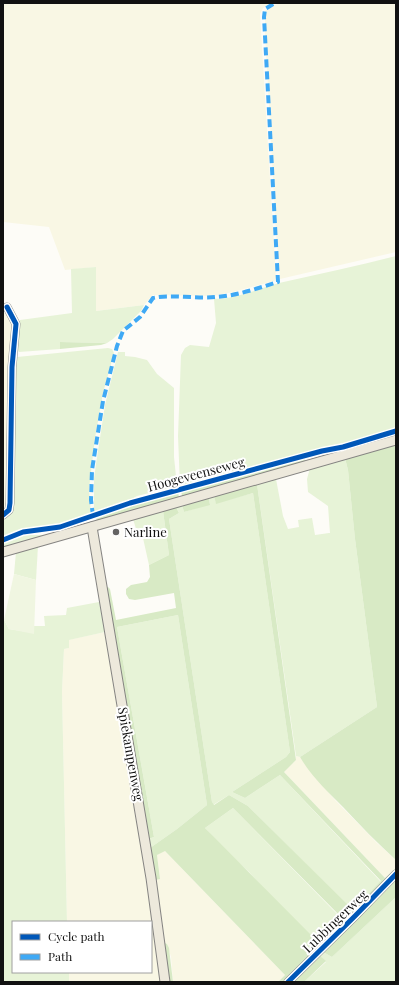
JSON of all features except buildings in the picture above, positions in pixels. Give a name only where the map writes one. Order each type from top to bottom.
[{"type":"main road","name":"Hoogeveenseweg","points":[[3,552],[396,440]]},
{"type":"main road","name":"Spiekampenweg","points":[[92,527],[151,878],[165,982]]},
{"type":"street","points":[[3,515],[9,510],[10,503],[12,367],[16,324],[7,307]]},
{"type":"street","name":"Lubbingerweg","points":[[288,982],[396,874]]},
{"type":"shaded area","points":[[3,3],[271,3],[263,8],[260,14],[276,278],[274,281],[212,296],[153,295],[144,305],[96,311],[96,267],[65,270],[49,227],[3,222]]},
{"type":"shaded area","points":[[279,3],[396,3],[396,252],[280,279],[265,34],[265,11]]},
{"type":"shaded area","points":[[3,311],[13,322],[7,503],[3,511]]},
{"type":"shaded area","points":[[105,632],[145,854],[160,982],[69,982],[69,973],[152,973],[152,921],[67,921],[62,692],[64,649],[69,648],[68,640]]},
{"type":"shaded area","points":[[296,756],[300,757],[336,801],[377,843],[396,860],[396,868],[385,878],[284,772],[296,760]]},
{"type":"shaded area","points":[[162,851],[165,851],[285,975],[278,982],[173,982],[171,957],[167,944],[163,942],[155,880],[160,878],[157,855]]},
{"type":"green space","points":[[396,256],[396,428],[180,486],[178,436],[181,355],[185,348],[190,345],[209,347],[216,323],[214,299],[238,296],[279,283]]},
{"type":"green space","points":[[96,267],[96,311],[144,305],[141,311],[107,343],[60,342],[60,349],[19,352],[17,350],[20,320],[72,313],[71,269]]},
{"type":"green space","points":[[60,342],[107,343],[101,345],[60,349]]},
{"type":"green space","points":[[108,348],[112,349],[114,353],[103,393],[95,438],[89,489],[91,515],[54,526],[23,530],[3,539],[3,518],[10,511],[14,361],[17,357]]},
{"type":"green space","points":[[118,352],[125,352],[125,356],[147,360],[157,374],[174,388],[174,457],[177,486],[137,496],[124,503],[94,514],[94,479],[96,464],[105,405]]},
{"type":"green space","points":[[396,432],[396,438],[324,458],[322,452],[340,448]]},
{"type":"green space","points":[[396,444],[396,860],[320,784],[300,757],[377,707],[355,539],[348,470],[345,458]]},
{"type":"green space","points":[[304,457],[306,462],[184,497],[182,496],[181,491]]},
{"type":"green space","points":[[345,458],[348,470],[355,539],[377,707],[300,757],[296,756],[257,484],[276,479],[283,516],[288,529],[299,527],[298,520],[312,518],[315,535],[330,533],[328,506],[308,492],[307,479],[310,468]]},
{"type":"green space","points":[[257,484],[296,760],[284,772],[385,878],[396,868],[396,870],[371,897],[368,895],[369,893],[381,881],[280,775],[245,798],[232,792],[286,757],[290,752],[253,493],[216,504],[214,496]]},
{"type":"green space","points":[[178,491],[179,498],[98,522],[95,517],[134,503]]},
{"type":"green space","points":[[253,493],[290,752],[286,757],[232,792],[245,798],[280,775],[381,882],[369,893],[371,897],[367,901],[363,899],[352,910],[248,806],[229,795],[213,805],[212,802],[169,519],[179,513],[176,507],[182,505],[184,512],[210,504],[209,498],[214,496],[216,503]]},
{"type":"green space","points":[[209,498],[210,505],[184,512],[182,505]]},
{"type":"green space","points":[[176,507],[179,513],[169,519],[212,802],[214,805],[229,795],[248,806],[352,909],[363,899],[367,901],[322,945],[321,939],[342,918],[233,808],[205,828],[318,942],[318,949],[284,982],[278,982],[285,975],[165,851],[157,855],[160,879],[155,880],[150,848],[207,805],[178,615],[117,627],[154,837],[148,839],[104,588],[108,587],[110,589],[116,620],[176,608],[174,593],[135,600],[129,599],[126,594],[126,589],[131,585],[147,582],[150,577],[149,565],[169,555],[163,511]]},
{"type":"green space","points":[[163,511],[169,555],[149,565],[143,538],[137,532],[133,519]]},
{"type":"green space","points":[[24,535],[48,535],[5,548],[3,542]]},
{"type":"green space","points":[[38,546],[36,580],[14,574],[16,552]]},
{"type":"green space","points":[[14,574],[36,580],[34,634],[9,629],[4,620]]},
{"type":"green space","points":[[99,602],[105,632],[69,640],[69,648],[64,649],[62,692],[67,921],[12,921],[12,973],[69,973],[69,982],[3,982],[3,622],[4,620],[9,629],[34,633],[34,626],[45,626],[44,616],[66,615],[67,608]]},
{"type":"green space","points":[[178,615],[207,805],[150,848],[148,839],[154,837],[117,627]]},
{"type":"green space","points":[[233,808],[342,919],[321,939],[322,945],[318,949],[249,872],[226,851],[205,828]]},
{"type":"green space","points":[[396,878],[396,897],[332,957],[323,952]]},
{"type":"green space","points":[[396,897],[396,982],[304,982],[326,962],[319,955],[323,952],[332,957]]},
{"type":"green space","points":[[163,942],[167,944],[169,948],[173,982],[168,982]]},
{"type":"green space","points":[[319,955],[326,961],[304,982],[292,982]]},
{"type":"marked path","points":[[93,516],[91,500],[92,470],[103,401],[117,346],[123,331],[140,317],[153,298],[168,296],[208,297],[231,295],[278,282],[264,17],[265,9],[275,3]]},
{"type":"cycle path","points":[[3,515],[9,510],[10,503],[12,367],[16,324],[7,307]]},
{"type":"cycle path","points":[[3,540],[23,532],[60,527],[130,503],[322,451],[343,447],[396,431]]},
{"type":"cycle path","points":[[288,982],[396,874]]},
{"type":"place","name":"Narline","points":[[116,532]]}]
